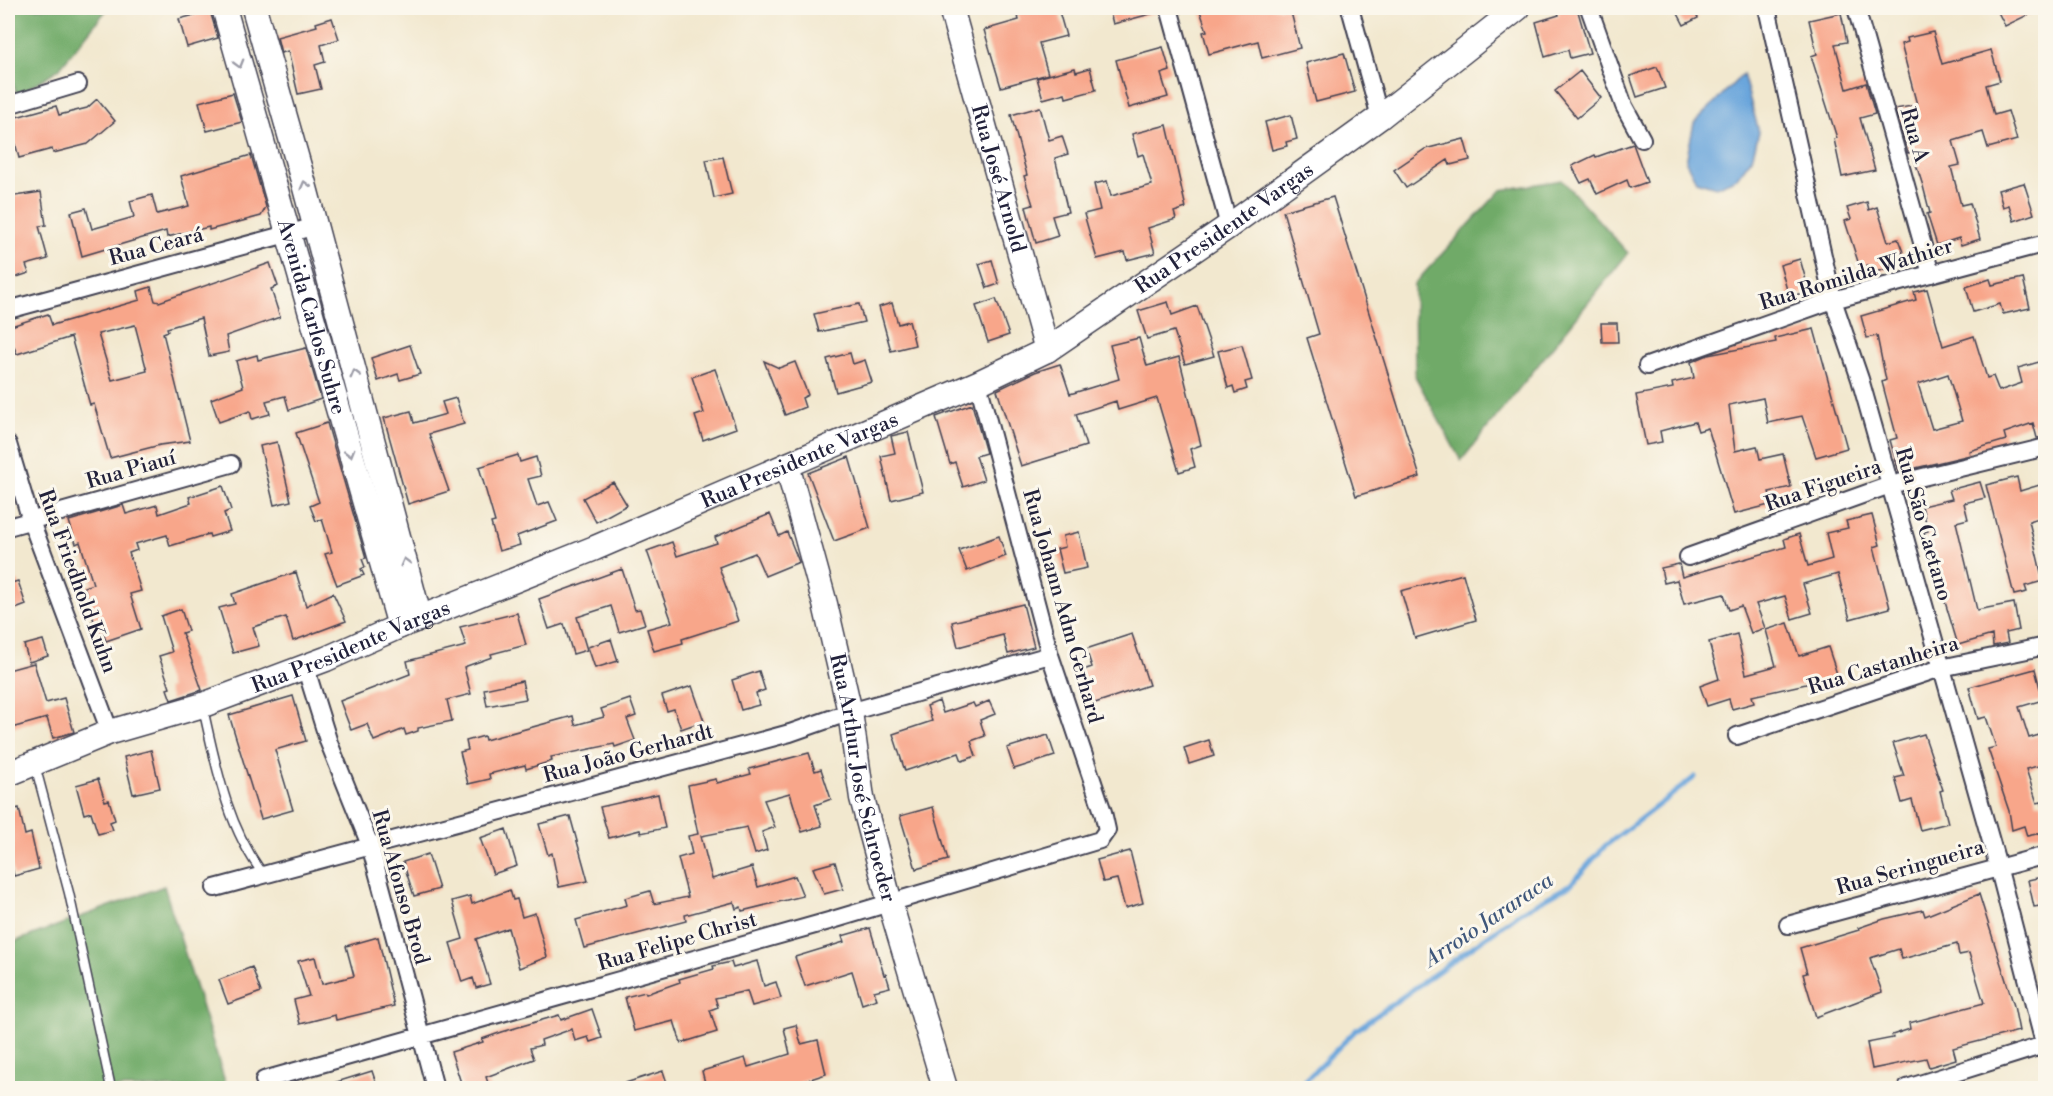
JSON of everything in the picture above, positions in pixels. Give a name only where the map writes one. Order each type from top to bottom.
[{"type":"street","name":"Avenida Carlos Suhre","points":[[224,8],[287,234],[410,623]]},
{"type":"street","name":"Avenida Carlos Suhre","points":[[254,8],[315,226],[410,623]]},
{"type":"street","name":"Rua José Arnold","points":[[951,8],[1047,350]]},
{"type":"street","points":[[1169,8],[1229,226]]},
{"type":"street","points":[[1350,8],[1380,117]]},
{"type":"street","name":"Rua Presidente Vargas","points":[[8,774],[110,732],[203,705],[305,666],[595,548],[978,383],[1047,350],[1229,226],[1380,117],[1518,8]]},
{"type":"street","points":[[1589,8],[1623,106],[1642,139]]},
{"type":"street","name":"Rua São Caetano","points":[[1767,8],[1833,300],[1860,380],[1998,866],[2045,1048]]},
{"type":"street","name":"Rua A","points":[[1856,8],[1931,274]]},
{"type":"street","points":[[8,105],[78,84]]},
{"type":"street","name":"Rua Ceará","points":[[8,310],[315,226]]},
{"type":"street","name":"Rua Romilda Wathier","points":[[1647,366],[1833,300],[2046,243]]},
{"type":"street","name":"Rua Johann Adm Gerhard","points":[[978,383],[1050,655],[1103,812],[1107,830],[1100,840]]},
{"type":"street","name":"Rua Friedhold Kuhn","points":[[8,444],[31,520],[110,732]]},
{"type":"street","name":"Rua Figueira","points":[[1688,557],[1890,485],[2046,447]]},
{"type":"street","name":"Rua Piauí","points":[[8,527],[231,464]]},
{"type":"street","name":"Rua Arthur José Schroeder","points":[[787,465],[825,604],[850,712],[862,798],[890,903],[945,1088]]},
{"type":"street","name":"Rua Castanheira","points":[[1737,736],[1941,668],[2046,646]]},
{"type":"street","name":"Rua João Gerhardt","points":[[215,888],[790,733],[850,712],[1050,655]]},
{"type":"street","name":"Rua Afonso Brod","points":[[305,666],[329,743],[370,845],[435,1089]]},
{"type":"street","name":"Rua Felipe Christ","points":[[264,1080],[890,903],[1100,840]]},
{"type":"street","name":"Rua Seringueira","points":[[1788,925],[1998,866],[2046,855]]},
{"type":"street","points":[[1907,1089],[2045,1048]]},
{"type":"lane","points":[[203,705],[219,780],[234,824],[248,854],[265,876]]},
{"type":"lane","points":[[34,764],[69,893],[111,1089]]},
{"type":"green space","points":[[8,8],[108,8],[59,69],[18,95],[8,74]]},
{"type":"green space","points":[[1562,180],[1628,253],[1461,461],[1415,376],[1414,284],[1501,190]]},
{"type":"green space","points":[[164,886],[227,1088],[8,1088],[8,944]]},
{"type":"water","points":[[1743,74],[1759,132],[1752,158],[1737,178],[1716,187],[1696,181],[1686,162],[1694,123]]},
{"type":"building","points":[[1016,8],[1058,8],[1066,36],[1039,43],[1048,74],[1001,87],[984,30],[1019,20]]},
{"type":"building","points":[[1109,8],[1157,8],[1158,12],[1113,24]]},
{"type":"building","points":[[1199,8],[1290,8],[1300,48],[1262,58],[1258,41],[1209,54],[1203,32],[1207,31]]},
{"type":"building","points":[[1557,8],[1577,8],[1590,53],[1570,58],[1568,50],[1545,57],[1536,22],[1559,15]]},
{"type":"building","points":[[1675,8],[1693,8],[1698,18],[1684,25]]},
{"type":"building","points":[[1996,8],[2042,8],[2005,26]]},
{"type":"building","points":[[210,11],[218,38],[187,47],[179,19]]},
{"type":"building","points":[[1841,13],[1847,42],[1835,44],[1847,89],[1866,83],[1875,114],[1860,118],[1875,170],[1842,177],[1834,139],[1837,138],[1811,56],[1817,54],[1809,20]]},
{"type":"building","points":[[332,18],[339,39],[321,45],[325,62],[315,65],[321,89],[298,94],[288,51],[281,53],[277,37],[317,26],[316,23]]},
{"type":"building","points":[[1933,32],[1942,64],[1991,50],[2000,81],[1986,85],[1994,115],[2008,111],[2017,140],[1988,148],[1983,132],[1953,141],[1960,165],[1951,167],[1961,205],[1970,203],[1980,239],[1961,245],[1959,238],[1937,245],[1927,214],[1930,213],[1923,186],[1912,152],[1908,153],[1895,109],[1917,105],[1901,44],[1908,42],[1907,38]]},
{"type":"building","points":[[1163,47],[1170,71],[1161,74],[1168,97],[1129,108],[1116,60]]},
{"type":"building","points":[[1344,53],[1355,92],[1316,102],[1306,63]]},
{"type":"building","points":[[1657,67],[1665,88],[1637,97],[1630,76]]},
{"type":"building","points":[[1075,68],[1076,72],[1090,68],[1096,90],[1066,98],[1065,93],[1043,99],[1037,78]]},
{"type":"building","points":[[1580,71],[1601,98],[1577,118],[1555,91]]},
{"type":"building","points":[[233,93],[242,122],[207,131],[199,102]]},
{"type":"building","points":[[97,99],[115,121],[88,144],[53,153],[52,149],[19,158],[9,119],[56,106],[59,115],[87,108]]},
{"type":"building","points":[[1040,107],[1049,140],[1062,136],[1068,154],[1055,158],[1068,212],[1052,216],[1058,236],[1036,243],[1026,207],[1033,205],[1024,176],[1027,175],[1011,115]]},
{"type":"building","points":[[1291,115],[1297,139],[1286,142],[1287,146],[1272,150],[1265,122]]},
{"type":"building","points":[[1167,125],[1186,208],[1174,212],[1176,219],[1148,228],[1155,253],[1127,260],[1125,252],[1097,259],[1084,214],[1100,210],[1094,184],[1107,181],[1111,196],[1152,185],[1143,154],[1138,156],[1132,134]]},
{"type":"building","points":[[1464,139],[1470,160],[1450,165],[1448,160],[1406,188],[1394,170],[1425,149]]},
{"type":"building","points":[[1633,144],[1647,182],[1630,188],[1627,180],[1597,194],[1590,179],[1581,183],[1572,166],[1595,155],[1596,157]]},
{"type":"building","points":[[251,155],[266,207],[261,216],[209,230],[209,227],[167,237],[166,231],[82,256],[71,212],[86,208],[92,229],[134,217],[130,201],[152,195],[157,214],[189,206],[181,176]]},
{"type":"building","points":[[723,157],[732,194],[714,198],[706,160]]},
{"type":"building","points":[[2024,183],[2034,214],[2014,221],[2009,205],[2003,207],[1998,190]]},
{"type":"building","points":[[41,192],[46,225],[39,226],[48,259],[26,265],[29,273],[8,280],[8,197]]},
{"type":"building","points":[[1333,197],[1420,477],[1356,496],[1307,338],[1319,334],[1283,211]]},
{"type":"building","points":[[1867,202],[1869,210],[1877,207],[1888,242],[1898,239],[1903,252],[1895,255],[1898,265],[1871,274],[1868,265],[1860,268],[1845,221],[1851,219],[1847,208]]},
{"type":"building","points":[[1800,259],[1809,291],[1789,297],[1780,265]]},
{"type":"building","points":[[992,260],[999,284],[987,288],[979,264]]},
{"type":"building","points":[[270,263],[278,286],[271,289],[280,317],[226,336],[229,352],[209,356],[201,318],[167,328],[168,331],[163,333],[190,441],[160,445],[110,458],[94,404],[90,405],[71,337],[17,354],[8,333],[8,327],[48,314],[52,325],[140,300],[138,291],[151,287],[155,301],[159,302]],"holes":[[[135,325],[147,371],[112,380],[98,334]]]},
{"type":"building","points":[[2023,278],[2030,308],[2003,314],[2000,304],[1973,312],[1966,287],[1990,279],[1992,285]]},
{"type":"building","points":[[1927,289],[1943,346],[1974,336],[1987,378],[1993,376],[1999,391],[2022,383],[2018,368],[2046,360],[2046,437],[2037,438],[2033,423],[2004,433],[2006,440],[1969,451],[1970,455],[1899,472],[1890,440],[1897,438],[1882,382],[1886,380],[1877,336],[1867,338],[1861,316],[1916,300],[1914,292]],"holes":[[[1948,374],[1962,421],[1932,429],[1918,384]]]},
{"type":"building","points":[[996,299],[1009,335],[988,342],[976,306]]},
{"type":"building","points":[[1168,302],[1172,315],[1197,306],[1214,356],[1185,364],[1174,331],[1147,339],[1138,311]]},
{"type":"building","points":[[892,303],[898,324],[909,321],[915,345],[891,351],[879,307]]},
{"type":"building","points":[[859,304],[864,322],[819,332],[814,314]]},
{"type":"building","points":[[1601,323],[1617,323],[1618,342],[1602,342]]},
{"type":"building","points":[[1814,329],[1847,448],[1816,457],[1802,416],[1768,423],[1763,398],[1729,405],[1735,451],[1757,446],[1760,459],[1783,454],[1791,487],[1769,492],[1773,504],[1734,514],[1708,428],[1698,431],[1695,422],[1660,431],[1662,442],[1646,445],[1636,395],[1673,388],[1672,383],[1694,378],[1691,362],[1708,355],[1776,342],[1775,338]]},
{"type":"building","points":[[1139,338],[1147,366],[1179,357],[1201,445],[1190,449],[1195,467],[1179,472],[1157,398],[1118,410],[1116,401],[1076,414],[1086,446],[1021,466],[997,390],[1035,372],[1060,364],[1070,394],[1119,379],[1110,345]]},
{"type":"building","points":[[410,345],[420,374],[400,380],[398,374],[378,381],[371,358]]},
{"type":"building","points":[[1242,345],[1252,380],[1245,382],[1247,389],[1235,393],[1233,386],[1228,388],[1218,351]]},
{"type":"building","points":[[306,348],[321,399],[289,410],[285,396],[266,401],[270,414],[252,419],[250,411],[219,422],[211,399],[243,387],[236,361],[257,355],[258,360]]},
{"type":"building","points":[[850,353],[853,364],[865,360],[872,382],[836,392],[827,359]]},
{"type":"building","points":[[764,361],[779,368],[795,362],[808,395],[802,398],[805,407],[785,415]]},
{"type":"building","points":[[715,369],[736,428],[703,440],[695,416],[704,413],[692,377]]},
{"type":"building","points":[[456,398],[464,424],[429,434],[449,491],[408,504],[384,418],[411,411],[414,423],[446,414],[442,402]]},
{"type":"building","points":[[972,404],[986,453],[976,456],[984,480],[963,487],[955,462],[950,464],[936,417]]},
{"type":"building","points":[[327,423],[366,558],[362,559],[365,567],[361,569],[364,575],[337,585],[325,554],[332,552],[322,519],[316,521],[310,506],[319,502],[296,433]]},
{"type":"building","points":[[908,432],[923,492],[891,500],[881,456],[895,453],[891,436]]},
{"type":"building","points":[[277,442],[291,501],[274,505],[260,446]]},
{"type":"building","points":[[518,455],[520,462],[536,457],[541,476],[528,479],[537,506],[549,502],[557,521],[517,536],[520,545],[499,551],[491,523],[495,522],[479,467]]},
{"type":"building","points":[[849,457],[870,528],[834,541],[808,473]]},
{"type":"building","points":[[2017,477],[2020,491],[2046,483],[2046,516],[2029,521],[2043,581],[2025,586],[2027,592],[2014,595],[1986,485]]},
{"type":"building","points":[[613,482],[627,505],[596,522],[583,498]]},
{"type":"building","points":[[1980,482],[1985,498],[1964,503],[1968,519],[1956,522],[1977,610],[2014,603],[2019,630],[2006,633],[2008,643],[1993,646],[1992,635],[1958,645],[1924,532],[1928,531],[1922,506],[1952,499],[1949,490]]},
{"type":"building","points":[[223,486],[231,510],[224,513],[230,531],[210,537],[209,534],[170,546],[167,535],[135,544],[137,550],[129,553],[141,591],[130,594],[141,629],[106,641],[103,633],[92,637],[88,623],[94,621],[84,587],[93,584],[80,542],[76,544],[69,521],[123,505],[126,514],[157,505],[159,514],[191,503],[189,497]]},
{"type":"building","points":[[770,514],[779,536],[787,532],[799,562],[765,576],[755,553],[719,567],[738,621],[682,639],[683,643],[654,651],[647,629],[672,622],[647,551],[672,542],[677,556],[717,543],[715,537]]},
{"type":"building","points":[[1872,515],[1880,545],[1874,547],[1890,608],[1850,619],[1838,574],[1803,584],[1812,613],[1792,619],[1785,596],[1756,604],[1765,628],[1751,633],[1741,606],[1729,610],[1724,594],[1684,604],[1677,580],[1664,583],[1661,568],[1679,564],[1682,577],[1786,547],[1784,539],[1799,534],[1808,566],[1832,559],[1826,533],[1848,528],[1846,521]]},
{"type":"building","points":[[1079,532],[1087,568],[1063,573],[1057,549],[1065,547],[1063,536]]},
{"type":"building","points":[[999,536],[1006,556],[967,571],[959,550]]},
{"type":"building","points":[[622,569],[635,610],[640,609],[645,624],[619,632],[611,606],[577,617],[587,650],[573,654],[564,624],[549,629],[539,599]]},
{"type":"building","points":[[296,572],[306,606],[333,593],[346,621],[293,641],[286,617],[253,627],[259,646],[233,653],[219,608],[235,604],[232,594]]},
{"type":"building","points":[[1463,574],[1476,620],[1415,638],[1401,591]]},
{"type":"building","points":[[18,581],[26,605],[8,612],[8,584]]},
{"type":"building","points":[[1023,604],[1034,647],[1008,654],[1003,635],[958,647],[952,622]]},
{"type":"building","points":[[181,609],[188,631],[182,633],[202,690],[171,700],[167,689],[170,688],[159,656],[172,652],[161,616]]},
{"type":"building","points":[[517,613],[526,645],[491,654],[492,657],[464,667],[471,694],[447,700],[452,721],[418,728],[418,731],[406,735],[404,729],[374,741],[367,724],[351,730],[340,701],[410,674],[407,661],[466,646],[460,627]]},
{"type":"building","points":[[1788,623],[1799,656],[1828,647],[1838,677],[1752,696],[1754,703],[1732,709],[1729,699],[1707,706],[1700,686],[1719,679],[1709,642],[1737,634],[1746,674],[1776,666],[1766,630]]},
{"type":"building","points":[[1132,634],[1149,685],[1086,706],[1075,673],[1092,667],[1086,649]]},
{"type":"building","points":[[611,639],[618,661],[595,668],[588,647]]},
{"type":"building","points":[[43,640],[48,656],[29,662],[24,645]]},
{"type":"building","points":[[34,663],[46,703],[64,698],[74,732],[53,738],[47,718],[8,729],[8,670]]},
{"type":"building","points":[[2035,669],[2043,700],[2019,707],[2029,738],[2046,733],[2046,764],[2026,769],[2037,803],[2042,802],[2046,832],[2027,836],[2024,826],[2012,830],[2009,811],[1988,749],[1996,747],[1986,717],[1978,719],[1969,687]]},
{"type":"building","points":[[759,671],[765,690],[756,693],[759,705],[741,710],[732,680]]},
{"type":"building","points":[[522,681],[526,699],[487,706],[484,689]]},
{"type":"building","points":[[692,686],[704,721],[681,729],[674,709],[667,711],[662,696]]},
{"type":"building","points":[[293,696],[306,741],[275,750],[293,810],[261,819],[229,715]]},
{"type":"building","points":[[630,699],[636,716],[627,719],[635,740],[615,747],[614,744],[551,757],[552,761],[526,769],[525,765],[489,774],[490,779],[468,784],[460,752],[468,750],[466,741],[484,736],[485,740],[573,716],[575,725],[604,717],[601,709]]},
{"type":"building","points":[[939,701],[943,713],[973,703],[975,707],[989,701],[995,714],[980,720],[985,736],[971,741],[976,756],[962,761],[959,753],[905,771],[893,734],[932,721],[927,706]]},
{"type":"building","points":[[1924,734],[1943,790],[1940,791],[1948,823],[1920,830],[1912,800],[1902,803],[1895,778],[1904,776],[1893,743]]},
{"type":"building","points":[[1048,735],[1055,756],[1014,769],[1007,748]]},
{"type":"building","points":[[1209,740],[1214,756],[1189,764],[1184,748]]},
{"type":"building","points":[[151,750],[160,788],[133,794],[124,757]]},
{"type":"building","points":[[809,753],[815,771],[821,769],[831,799],[815,805],[822,826],[802,832],[790,793],[764,800],[775,827],[762,832],[767,850],[755,854],[747,827],[701,836],[712,879],[752,867],[758,887],[795,876],[803,896],[742,911],[741,907],[736,909],[734,902],[685,915],[686,921],[584,948],[576,920],[627,905],[625,898],[650,891],[654,904],[688,897],[678,858],[692,854],[688,836],[698,834],[688,785],[716,779],[717,783],[751,774],[749,769]]},
{"type":"building","points":[[98,779],[105,801],[109,800],[115,820],[110,822],[113,830],[98,834],[91,812],[84,814],[76,785]]},
{"type":"building","points":[[658,794],[665,828],[641,833],[640,830],[609,838],[600,807]]},
{"type":"building","points":[[933,807],[948,860],[916,869],[900,816]]},
{"type":"building","points":[[19,808],[25,835],[31,833],[39,869],[14,876],[8,852],[8,811]]},
{"type":"building","points":[[570,816],[588,881],[559,887],[552,853],[548,855],[539,824]]},
{"type":"building","points":[[506,829],[517,866],[493,874],[480,838]]},
{"type":"building","points":[[1130,851],[1143,903],[1125,908],[1117,879],[1103,882],[1097,860]]},
{"type":"building","points":[[428,854],[439,889],[414,896],[403,862]]},
{"type":"building","points":[[835,862],[843,889],[824,894],[813,868]]},
{"type":"building","points":[[2046,876],[2046,905],[2034,907],[2028,880]]},
{"type":"building","points":[[510,890],[513,900],[517,899],[522,917],[535,913],[547,957],[519,968],[508,928],[476,939],[490,984],[476,988],[473,978],[462,982],[450,943],[463,939],[452,901],[470,896],[472,904]]},
{"type":"building","points":[[1979,894],[2014,1006],[2019,1031],[1953,1048],[1956,1059],[1929,1067],[1926,1058],[1872,1069],[1867,1043],[1893,1038],[1892,1035],[1910,1029],[1909,1023],[1984,1003],[1969,953],[1959,955],[1957,944],[1902,959],[1899,949],[1870,958],[1882,992],[1816,1017],[1803,974],[1807,973],[1800,948],[1859,930],[1858,928],[1884,919],[1923,910],[1925,916]]},
{"type":"building","points":[[870,928],[884,975],[886,974],[890,987],[874,991],[877,999],[862,1004],[852,971],[805,986],[795,957],[844,942],[842,936]]},
{"type":"building","points":[[378,937],[394,1006],[336,1020],[335,1015],[300,1024],[294,1000],[309,996],[298,961],[315,957],[322,984],[354,976],[346,946]]},
{"type":"building","points":[[757,961],[764,986],[776,982],[781,998],[752,1006],[747,991],[715,998],[718,1007],[710,1010],[717,1032],[681,1043],[674,1021],[634,1031],[625,997],[645,992],[646,994],[680,982],[679,979],[714,969],[713,966],[731,962],[733,968]]},
{"type":"building","points":[[252,967],[261,992],[228,1004],[219,980]]},
{"type":"building","points":[[592,1009],[602,1038],[590,1042],[588,1037],[575,1041],[572,1029],[541,1040],[542,1045],[530,1048],[534,1059],[486,1077],[490,1089],[463,1089],[451,1052],[483,1042],[482,1039],[502,1032],[559,1015],[561,1020]]},
{"type":"building","points":[[796,1025],[801,1044],[818,1040],[826,1074],[780,1089],[720,1089],[718,1083],[706,1087],[702,1071],[745,1058],[748,1067],[790,1054],[784,1028]]},
{"type":"building","points":[[372,1071],[378,1089],[327,1089],[327,1085]]},
{"type":"building","points":[[663,1071],[669,1089],[617,1089],[616,1086]]},
{"type":"waterway","name":"Arroio Jararaca","points":[[1298,1088],[1356,1030],[1521,912],[1570,885],[1605,846],[1695,777]]}]
